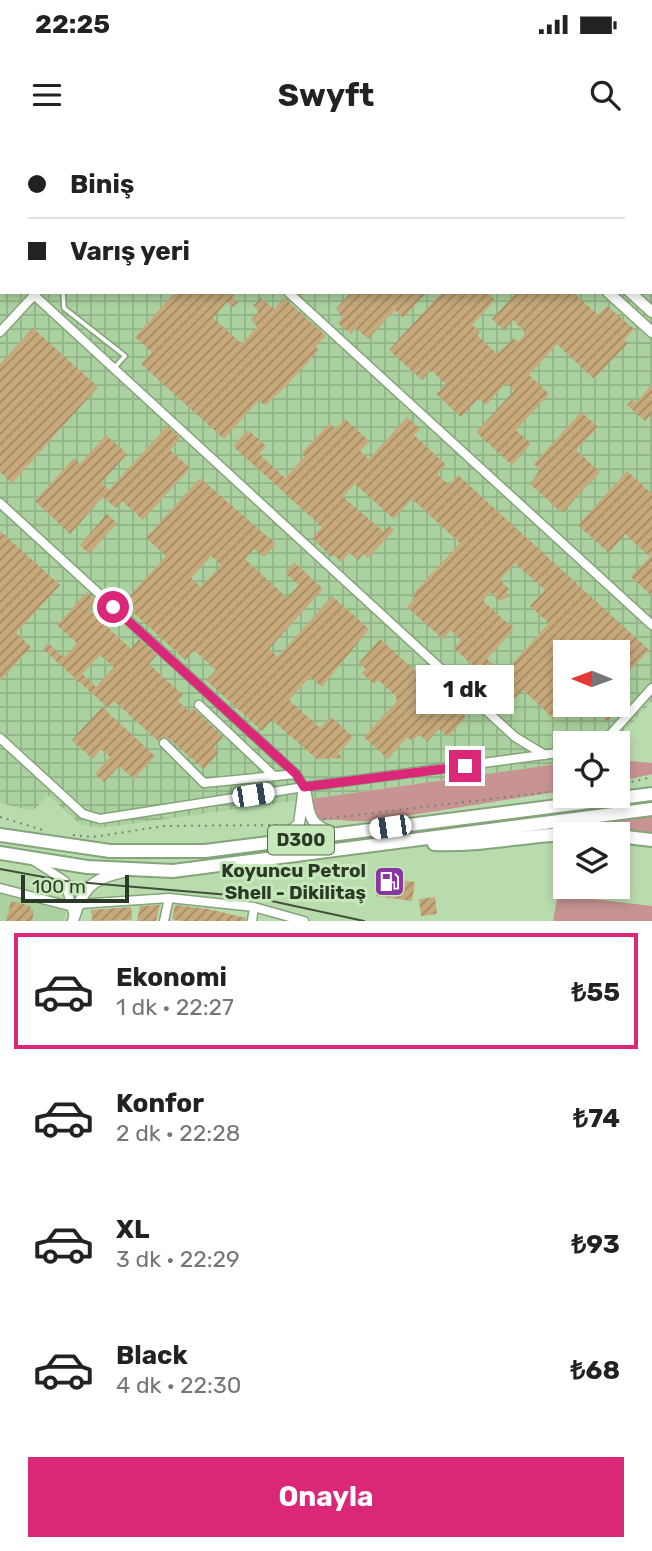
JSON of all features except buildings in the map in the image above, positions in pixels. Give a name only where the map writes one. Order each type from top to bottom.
[{"type":"highway","points":[[630,792],[652,787]]},
{"type":"highway","points":[[630,796],[652,794]]},
{"type":"highway","name":"D300","points":[[0,835],[131,852],[192,852],[553,805]]},
{"type":"highway","name":"D300","points":[[0,853],[127,871],[173,871],[652,809]]},
{"type":"highway","points":[[402,843],[455,845],[532,835],[553,835]]},
{"type":"highway","points":[[630,837],[652,840]]},
{"type":"street","points":[[0,332],[36,294],[114,369],[515,737],[545,755]]},
{"type":"street","points":[[290,294],[652,625]]},
{"type":"street","points":[[610,294],[652,332]]},
{"type":"street","points":[[632,294],[652,312]]},
{"type":"street","points":[[0,503],[296,774],[304,787],[309,819],[319,829],[338,834]]},
{"type":"street","points":[[614,731],[652,688]]},
{"type":"street","points":[[199,705],[274,776]]},
{"type":"street","points":[[0,738],[83,814],[100,818],[553,754]]},
{"type":"street","points":[[164,743],[204,783],[296,774]]},
{"type":"street","points":[[269,844],[289,834],[299,824],[304,787]]},
{"type":"street","points":[[32,859],[65,881],[75,912]]},
{"type":"street","points":[[75,912],[94,881],[127,871]]},
{"type":"street","points":[[0,888],[75,912],[169,898],[254,907],[301,921]]},
{"type":"street","points":[[164,921],[169,898]]},
{"type":"street","points":[[251,921],[254,907]]},
{"type":"lane","points":[[63,294],[64,308],[125,356],[114,369]]},
{"type":"path","points":[[630,782],[652,777]]},
{"type":"path","points":[[313,822],[381,811],[553,791]]},
{"type":"path","points":[[0,817],[57,834]]},
{"type":"path","points":[[69,835],[93,836],[164,826],[299,824]]},
{"type":"shaded area","points":[[0,294],[652,294],[652,701],[624,731],[553,731],[553,765],[100,828],[80,824],[48,795],[33,811],[0,803]]},
{"type":"shaded area","points":[[630,761],[652,763],[652,774],[630,779]]},
{"type":"shaded area","points":[[553,765],[553,793],[367,821],[326,820],[314,823],[310,799]]},
{"type":"shaded area","points":[[652,815],[652,832],[630,831],[630,822],[595,822]]},
{"type":"shaded area","points":[[0,894],[66,911],[64,921],[0,921]]},
{"type":"shaded area","points":[[557,899],[592,899],[652,906],[652,921],[553,921]]},
{"type":"tram line","points":[[0,869],[65,881],[253,897],[364,921]]},
{"type":"place","name":"Koyuncu Petrol Shell - Dikilitaş","points":[[389,881]]},
{"type":"route","points":[[113,607],[296,774],[304,787],[465,766]]}]
